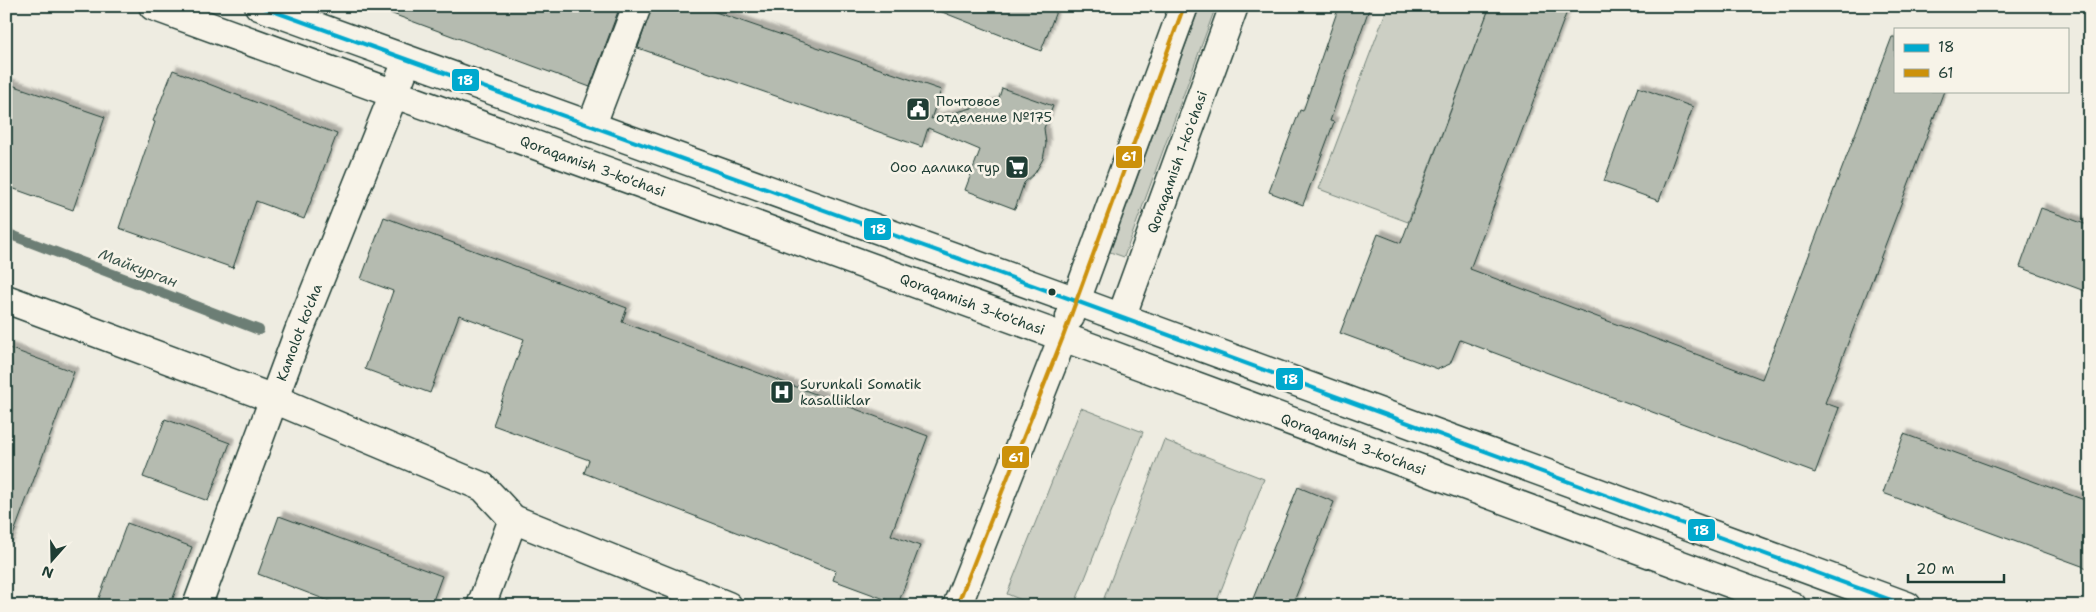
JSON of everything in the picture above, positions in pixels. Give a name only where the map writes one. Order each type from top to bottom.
[{"type":"main road","name":"Qoraqamish 3-ko'chasi","points":[[153,6],[1063,337],[1792,606]]},
{"type":"main road","points":[[259,6],[1076,301],[1907,606]]},
{"type":"main road","points":[[591,127],[637,6]]},
{"type":"main road","points":[[957,606],[1063,337],[1184,6]]},
{"type":"main road","name":"Qoraqamish 1-koʻchasi","points":[[1120,318],[1234,6]]},
{"type":"main road","name":"Kamolot ko'cha","points":[[197,606],[299,331],[407,61]]},
{"type":"main road","points":[[6,299],[277,390],[482,487],[513,519],[728,606]]},
{"type":"main road","points":[[1063,337],[1120,318]]},
{"type":"main road","points":[[481,606],[513,519]]},
{"type":"shaded area","points":[[1200,6],[1216,6],[1124,257],[1110,252]]},
{"type":"shaded area","points":[[1388,6],[1490,6],[1408,222],[1319,189]]},
{"type":"shaded area","points":[[1081,408],[1143,432],[1074,606],[1036,606],[1007,594]]},
{"type":"shaded area","points":[[1164,440],[1264,479],[1215,606],[1101,606]]},
{"type":"building","points":[[380,6],[620,6],[590,87],[379,9]]},
{"type":"building","points":[[652,6],[698,6],[941,90],[931,119],[998,101],[1002,88],[1053,106],[1044,128],[1046,144],[1043,159],[1035,173],[1024,183],[1015,209],[965,190],[980,150],[928,128],[922,147],[638,48]]},
{"type":"building","points":[[932,6],[1058,6],[1041,51],[932,8]]},
{"type":"building","points":[[1339,6],[1370,6],[1330,121],[1334,122],[1303,205],[1269,192],[1300,110],[1303,111]]},
{"type":"building","points":[[1490,6],[1569,6],[1470,269],[1762,379],[1892,37],[1894,37],[1894,92],[1944,92],[1825,403],[1839,408],[1815,473],[1460,340],[1450,364],[1438,369],[1340,333],[1378,234],[1401,243]]},
{"type":"building","points":[[173,70],[337,134],[304,219],[256,201],[233,268],[119,228],[155,122],[153,121]]},
{"type":"building","points":[[6,83],[105,117],[73,210],[6,186]]},
{"type":"building","points":[[1638,87],[1693,107],[1659,201],[1604,181]]},
{"type":"building","points":[[2041,208],[2090,226],[2090,293],[2020,267]]},
{"type":"building","points":[[384,217],[627,308],[622,322],[928,436],[891,535],[920,546],[898,604],[833,580],[836,571],[584,473],[589,460],[493,425],[524,339],[459,315],[430,393],[365,369],[393,291],[361,279]]},
{"type":"building","points":[[6,347],[74,372],[9,546],[6,545]]},
{"type":"building","points":[[165,419],[230,443],[208,501],[143,477]]},
{"type":"building","points":[[1904,434],[2090,502],[2090,569],[1883,493]]},
{"type":"building","points":[[1298,487],[1334,502],[1292,606],[1250,606]]},
{"type":"building","points":[[279,516],[442,576],[431,606],[342,606],[258,574]]},
{"type":"building","points":[[127,523],[192,547],[170,606],[96,606]]},
{"type":"waterway","name":"Майкурган","points":[[6,233],[259,330]]},
{"type":"transit line","name":"18","points":[[259,6],[1076,301],[1907,606]]},
{"type":"transit line","name":"61","points":[[957,606],[1063,337],[1184,6]]},
{"type":"place","name":"Почтовое отделение №175","points":[[918,109]]},
{"type":"place","name":"Ооо далика тур","points":[[1017,167]]},
{"type":"place","name":"Surunkali Somatik kasalliklar","points":[[782,392]]}]
